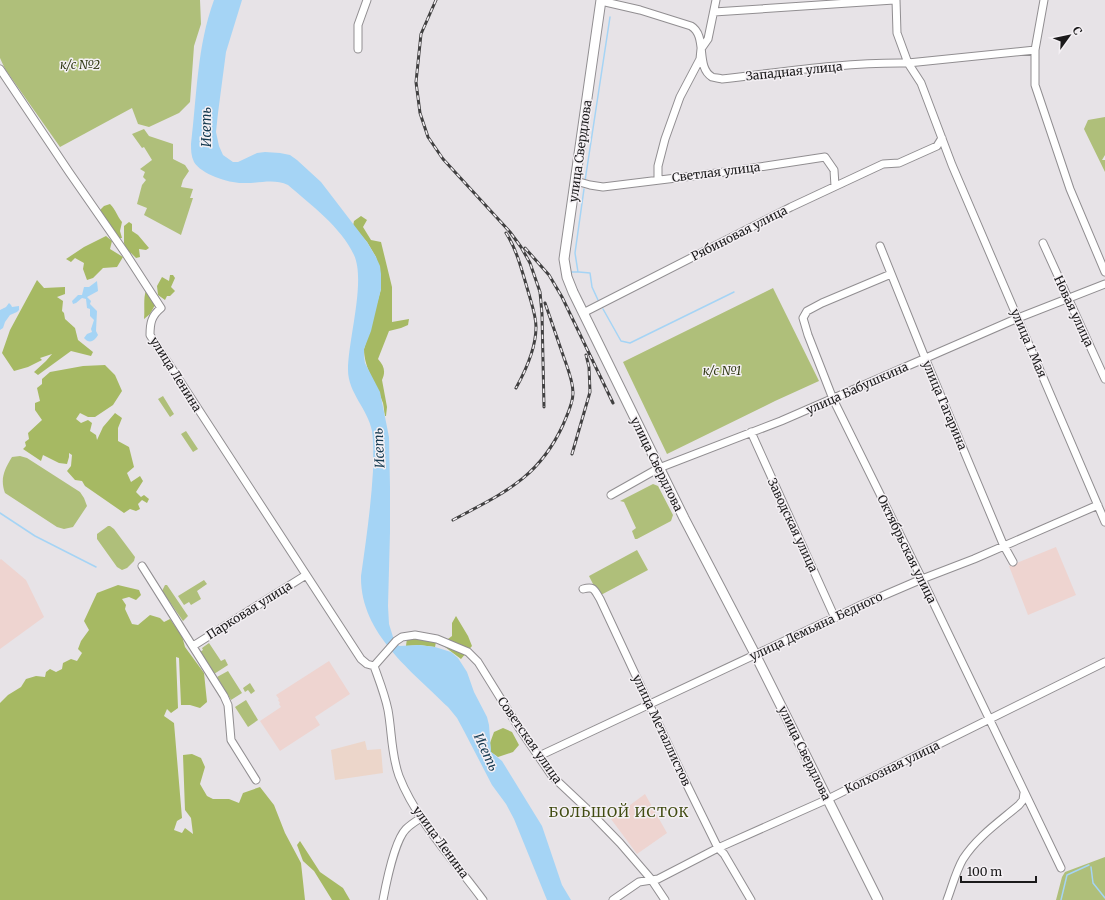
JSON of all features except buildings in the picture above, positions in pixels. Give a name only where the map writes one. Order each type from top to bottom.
[{"type":"main road","name":"улица Свердлова","points":[[601,1],[564,259],[567,277],[583,313],[659,468],[755,654],[878,900]]},
{"type":"street","points":[[358,49],[358,25],[367,0]]},
{"type":"street","points":[[701,49],[708,39],[716,0]]},
{"type":"street","points":[[714,12],[895,0]]},
{"type":"street","name":"улица 1 Мая","points":[[895,0],[897,33],[908,63],[921,83],[952,165],[1101,508],[1105,522]]},
{"type":"street","points":[[1044,0],[1035,50],[1035,86],[1070,189],[1105,272]]},
{"type":"street","name":"Западная улица","points":[[601,1],[640,10],[696,29],[698,32],[706,70],[712,77],[722,79],[842,66],[891,62],[908,63],[1035,50]]},
{"type":"street","name":"Западная улица","points":[[658,179],[658,166],[665,139],[680,97],[700,59],[701,49]]},
{"type":"street","name":"улица Ленина","points":[[0,69],[161,308],[156,311],[151,319],[150,335],[361,659],[367,664],[374,666],[388,710],[392,745],[400,777],[421,818],[483,900]]},
{"type":"street","name":"Рябиновая улица","points":[[583,313],[835,186],[883,164],[899,163],[937,146],[942,138]]},
{"type":"street","name":"Светлая улица","points":[[576,181],[590,185],[603,186],[732,171],[825,158],[834,170],[835,186]]},
{"type":"street","name":"Новая улица","points":[[1043,243],[1105,379]]},
{"type":"street","name":"улица Гагарина","points":[[880,246],[1004,546],[1013,562]]},
{"type":"street","name":"Октябрьская улица","points":[[891,274],[822,303],[807,311],[803,318],[808,335],[833,399],[922,579],[1061,868]]},
{"type":"street","name":"улица Бабушкина","points":[[611,495],[659,468],[833,399],[1018,318],[1105,284]]},
{"type":"street","name":"Заводская улица","points":[[751,432],[835,618]]},
{"type":"street","name":"улица Демьяна Бедного","points":[[539,756],[755,654],[922,579],[1101,508]]},
{"type":"street","name":"Парковая улица","points":[[142,566],[224,696],[228,705],[231,740],[256,780]]},
{"type":"street","name":"Парковая улица","points":[[193,646],[306,574]]},
{"type":"street","name":"улица Металлистов","points":[[583,589],[590,587],[593,588],[600,599],[718,848],[724,854],[751,900]]},
{"type":"street","name":"Советская улица","points":[[374,666],[402,636],[415,635],[437,639],[468,652],[478,662],[518,728],[552,776],[620,843],[650,879],[665,900]]},
{"type":"street","name":"Колхозная улица","points":[[613,900],[639,882],[658,878],[718,848],[828,799],[1105,662]]},
{"type":"street","points":[[948,900],[962,861],[972,846],[981,836],[1019,805],[1023,800],[1024,793]]},
{"type":"street","points":[[383,900],[387,875],[398,842],[405,830],[421,818]]},
{"type":"shaded area","points":[[1056,547],[1076,595],[1028,615],[1009,566]]},
{"type":"shaded area","points":[[1,559],[26,580],[44,617],[0,649],[0,560]]},
{"type":"shaded area","points":[[329,661],[350,694],[315,717],[320,725],[280,751],[260,721],[281,707],[278,700],[279,699],[276,695]]},
{"type":"shaded area","points":[[365,741],[367,750],[381,749],[383,773],[335,780],[331,750]]},
{"type":"shaded area","points":[[645,794],[667,833],[637,854],[611,819]]},
{"type":"green space","name":"к/с №2","points":[[0,0],[200,0],[201,24],[194,46],[190,102],[179,113],[149,127],[138,124],[132,108],[60,147],[5,69],[0,58]]},
{"type":"green space","points":[[1105,117],[1105,155],[1102,160],[1105,160],[1105,172],[1084,129],[1088,120]]},
{"type":"green space","points":[[144,129],[149,136],[173,144],[173,159],[185,165],[189,171],[183,180],[181,187],[193,189],[190,198],[193,198],[181,235],[144,215],[147,208],[137,204],[142,185],[146,180],[143,177],[145,172],[140,169],[152,160],[144,147],[142,148],[132,134]]},
{"type":"green space","points":[[110,204],[122,222],[120,231],[122,238],[117,238],[99,211],[104,206]]},
{"type":"green space","points":[[361,216],[367,220],[363,227],[371,240],[381,242],[392,287],[392,322],[409,319],[408,325],[389,331],[378,359],[384,369],[382,380],[387,407],[386,416],[383,403],[368,370],[364,349],[381,289],[376,257],[367,242],[353,226],[354,221]]},
{"type":"green space","points":[[129,222],[132,224],[132,231],[138,235],[149,248],[146,250],[139,249],[140,257],[136,258],[131,253],[127,252],[124,243],[124,226]]},
{"type":"green space","points":[[106,236],[112,241],[110,249],[123,257],[117,267],[103,268],[93,278],[87,280],[83,269],[84,263],[75,258],[71,262],[66,259],[84,247]]},
{"type":"green space","points":[[170,275],[173,275],[175,278],[171,287],[175,291],[170,296],[167,296],[165,300],[158,295],[157,286],[162,277],[169,281]]},
{"type":"green space","points":[[37,280],[44,288],[65,287],[65,294],[57,297],[63,301],[62,311],[65,319],[75,328],[78,340],[93,352],[91,356],[71,351],[38,375],[34,372],[52,354],[40,358],[42,360],[28,367],[14,371],[2,353],[10,330]]},
{"type":"green space","name":"к/с №1","points":[[773,288],[819,381],[667,454],[623,362]]},
{"type":"green space","points":[[146,290],[155,305],[150,314],[144,319],[144,300]]},
{"type":"green space","points":[[105,365],[115,375],[122,391],[113,405],[95,417],[88,417],[80,413],[76,419],[81,423],[88,420],[92,423],[90,431],[96,435],[97,440],[103,427],[115,413],[122,418],[118,428],[118,441],[129,447],[134,467],[127,473],[131,482],[140,476],[143,481],[136,492],[141,497],[144,495],[149,499],[147,503],[142,500],[138,504],[140,509],[136,511],[130,509],[124,513],[85,486],[82,481],[75,480],[67,471],[71,466],[72,455],[69,453],[67,464],[59,463],[43,455],[41,461],[23,449],[26,446],[25,442],[29,439],[28,433],[42,420],[35,410],[35,403],[40,401],[37,388],[42,384],[42,379],[50,372],[83,366]]},
{"type":"green space","points":[[163,396],[174,414],[170,417],[158,399]]},
{"type":"green space","points":[[186,431],[198,449],[193,452],[181,434]]},
{"type":"green space","points":[[20,456],[27,458],[80,492],[87,506],[73,527],[64,529],[57,527],[5,493],[3,479],[5,470],[12,457]]},
{"type":"green space","points":[[653,484],[658,486],[673,515],[671,521],[635,539],[632,531],[636,528],[624,502],[620,501]]},
{"type":"green space","points":[[108,526],[114,529],[135,557],[134,561],[127,568],[122,570],[117,567],[97,539],[97,534]]},
{"type":"green space","points":[[637,550],[648,570],[599,596],[589,576]]},
{"type":"green space","points":[[204,580],[207,584],[197,591],[201,599],[191,605],[189,602],[184,605],[178,596]]},
{"type":"green space","points":[[118,585],[139,590],[141,595],[136,600],[129,597],[122,599],[126,605],[125,609],[132,624],[138,625],[150,615],[160,618],[164,622],[170,619],[182,636],[185,647],[204,673],[207,702],[200,708],[190,705],[181,705],[179,658],[176,657],[178,708],[171,713],[167,709],[164,716],[174,723],[182,818],[177,821],[174,830],[182,833],[185,828],[193,834],[191,818],[185,810],[183,755],[192,754],[201,758],[205,767],[200,784],[207,796],[213,799],[229,799],[239,803],[243,793],[260,787],[274,805],[285,833],[301,863],[305,900],[0,900],[0,703],[8,695],[21,687],[26,679],[36,676],[45,677],[46,672],[50,669],[56,672],[62,669],[63,663],[71,659],[77,661],[82,653],[78,649],[81,641],[89,630],[84,621],[97,593]]},
{"type":"green space","points":[[165,585],[167,585],[188,616],[183,621],[162,591]]},
{"type":"green space","points":[[456,616],[472,646],[461,659],[445,647],[444,642],[452,636],[452,623]]},
{"type":"green space","points":[[407,638],[433,638],[436,642],[435,647],[419,645],[406,646]]},
{"type":"green space","points":[[209,643],[221,661],[225,659],[228,665],[214,674],[200,652],[203,650],[202,648]]},
{"type":"green space","points":[[228,671],[242,693],[231,700],[217,677]]},
{"type":"green space","points":[[250,683],[255,691],[251,694],[248,690],[245,692],[243,688]]},
{"type":"green space","points":[[246,700],[258,720],[248,727],[235,707]]},
{"type":"green space","points":[[503,728],[512,732],[519,745],[513,752],[498,757],[491,752],[490,743],[494,732]]},
{"type":"green space","points":[[300,841],[320,872],[343,888],[350,900],[332,900],[314,871],[303,861],[297,845]]},
{"type":"green space","points":[[1105,857],[1105,900],[1056,900],[1062,877],[1065,872]]},
{"type":"water","name":"Исеть","points":[[214,0],[242,0],[226,52],[218,113],[216,132],[219,146],[223,155],[233,162],[238,162],[257,153],[265,152],[290,155],[321,182],[367,242],[380,266],[381,289],[371,331],[364,349],[364,356],[365,363],[380,392],[389,437],[390,532],[388,606],[389,624],[393,637],[399,646],[419,645],[435,647],[451,652],[458,658],[467,672],[474,692],[487,717],[491,752],[502,761],[542,826],[562,885],[571,900],[547,900],[514,819],[506,804],[492,785],[457,718],[448,707],[390,649],[378,633],[369,615],[363,596],[361,576],[372,484],[373,436],[367,415],[351,386],[348,370],[356,311],[358,280],[357,266],[354,255],[341,235],[325,217],[288,185],[277,182],[236,183],[209,174],[197,166],[194,162],[191,144],[198,71],[208,17]]},
{"type":"water","points":[[97,281],[98,291],[87,297],[91,301],[90,304],[97,311],[96,331],[98,335],[93,341],[90,342],[84,338],[87,334],[92,332],[91,329],[94,320],[90,316],[90,309],[87,308],[86,299],[82,298],[73,304],[72,301],[78,295],[82,295],[84,287],[89,287]]},
{"type":"water","points":[[9,303],[12,307],[19,306],[19,310],[10,315],[3,328],[0,330],[0,310],[6,307]]},
{"type":"waterway","points":[[585,181],[610,17]]},
{"type":"waterway","points":[[570,272],[578,272],[575,253],[584,189]]},
{"type":"waterway","points":[[579,272],[590,273],[592,287],[598,300]]},
{"type":"waterway","points":[[603,309],[621,341],[630,343],[734,292]]},
{"type":"waterway","points":[[0,513],[35,536],[96,567]]},
{"type":"waterway","points":[[1061,900],[1067,875],[1089,865]]},
{"type":"waterway","points":[[1091,867],[1093,883],[1105,898]]},
{"type":"railway","points":[[436,0],[421,34],[416,82],[420,113],[428,137],[443,159],[510,232],[530,263],[540,292],[542,314],[544,407]]},
{"type":"railway","points":[[506,233],[519,261],[536,322],[536,335],[532,351],[527,366],[516,388]]},
{"type":"railway","points":[[525,248],[549,275],[562,297],[613,403]]},
{"type":"railway","points":[[453,520],[503,492],[530,472],[542,459],[553,443],[570,409],[573,393],[570,374],[545,303]]},
{"type":"railway","points":[[572,454],[590,392],[589,367],[586,355]]},
{"type":"district","name":"БОЛЬШОЙ ИСТОК","points":[[619,812]]}]
